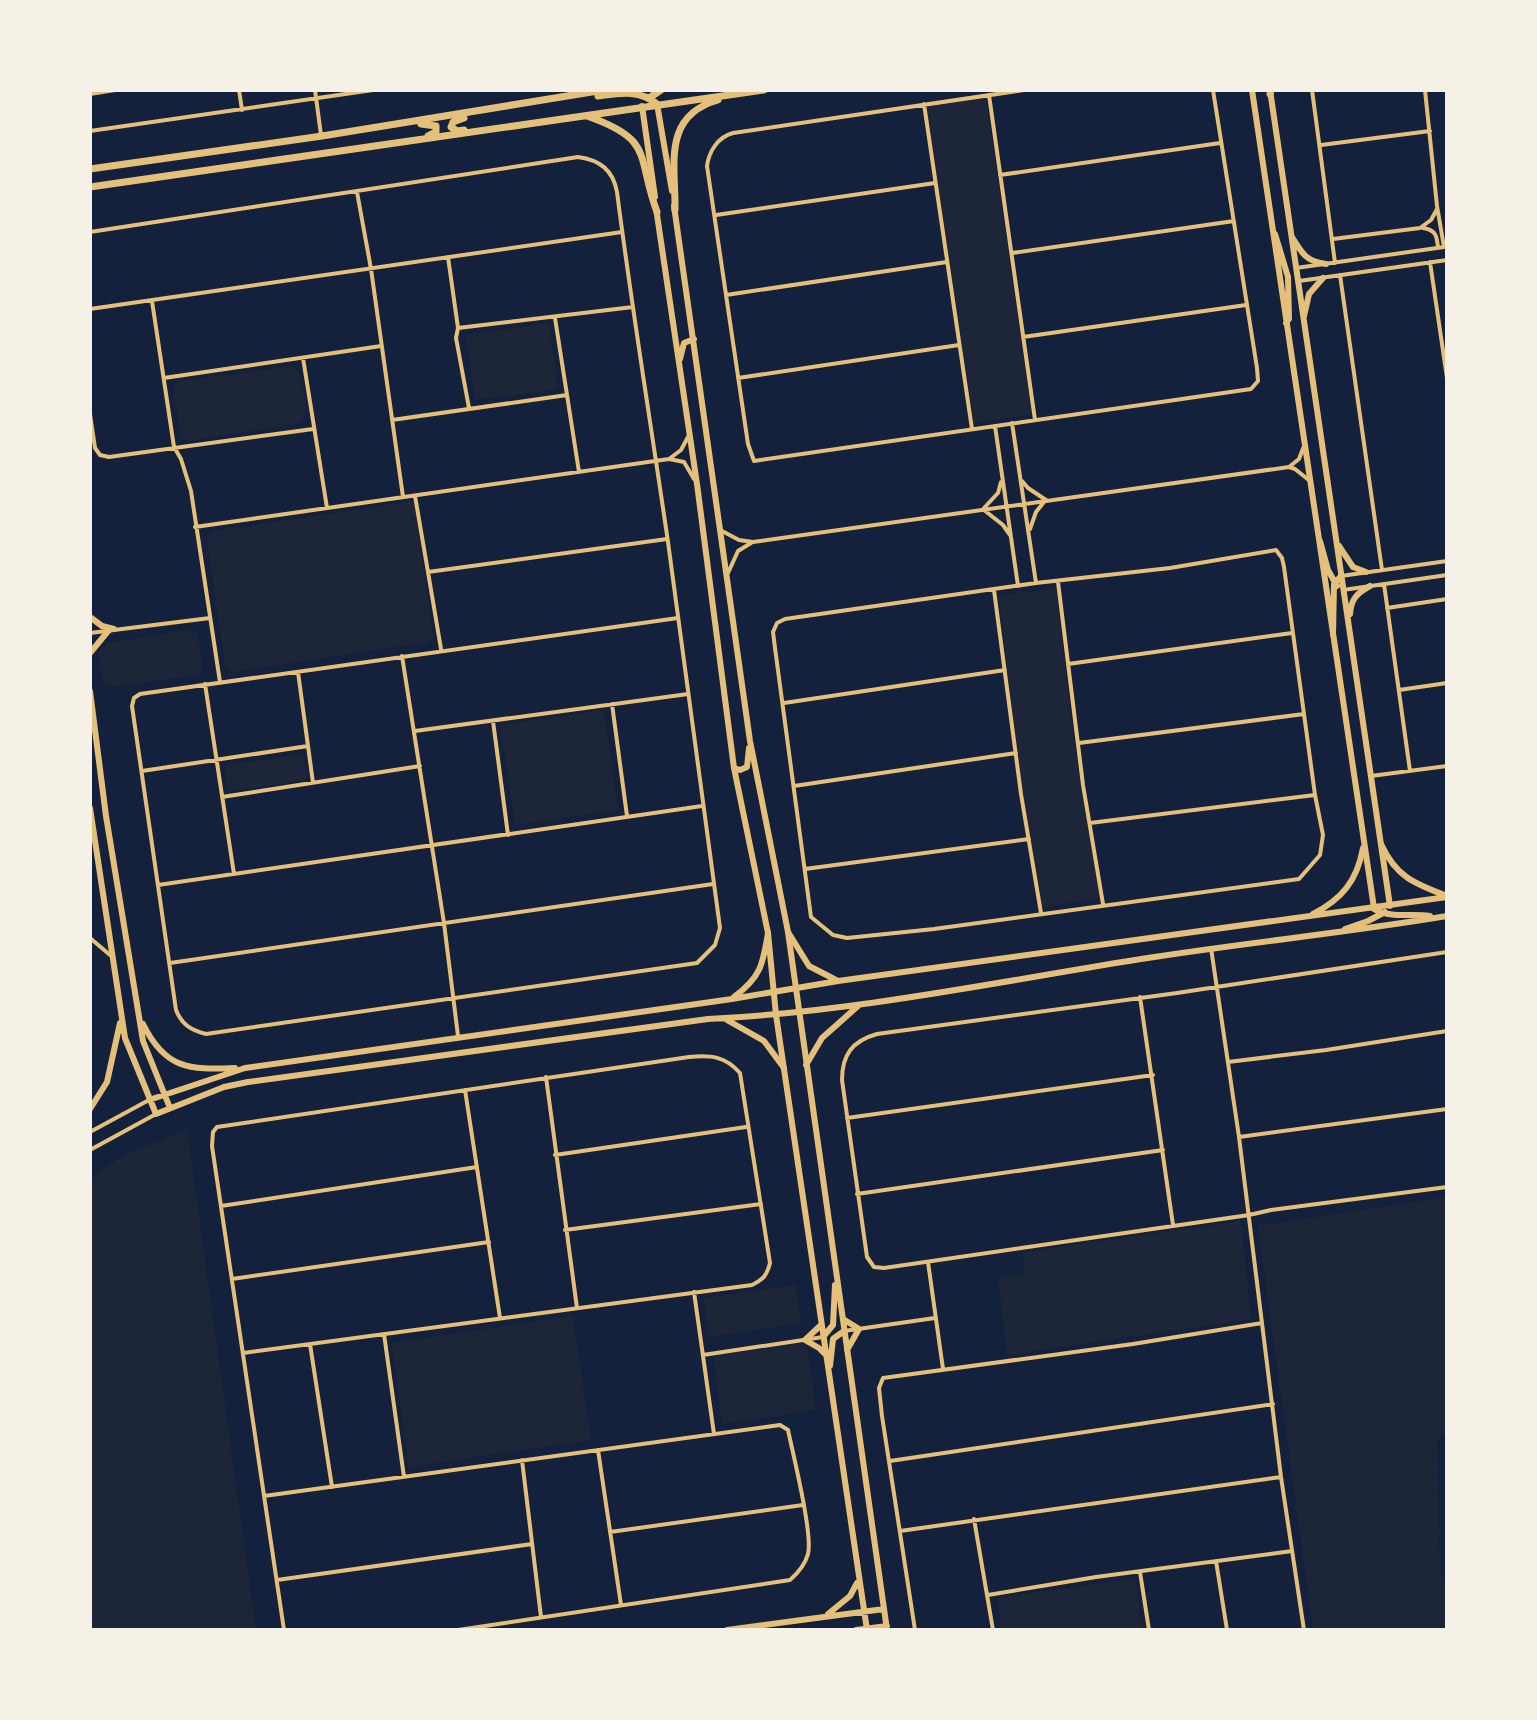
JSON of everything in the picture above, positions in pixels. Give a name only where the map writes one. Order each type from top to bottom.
[{"type":"main road","points":[[90,169],[322,136],[604,90]]},
{"type":"main road","points":[[642,106],[661,90]]},
{"type":"main road","points":[[91,187],[764,90]]},
{"type":"main road","points":[[568,96],[631,92],[650,98],[657,104]]},
{"type":"main road","points":[[675,210],[676,183],[672,153],[680,131],[697,110],[710,102],[743,93]]},
{"type":"main road","points":[[492,109],[479,116],[456,120],[451,127],[457,131],[494,130]]},
{"type":"main road","points":[[585,115],[617,128],[636,143],[643,155],[657,212]]},
{"type":"main road","points":[[400,144],[432,135],[437,129],[433,124],[403,123]]},
{"type":"street","points":[[90,94],[115,90]]},
{"type":"street","points":[[239,90],[242,110]]},
{"type":"street","points":[[315,90],[322,136]]},
{"type":"street","points":[[90,131],[373,90]]},
{"type":"street","points":[[1024,90],[724,136],[714,147],[707,166],[748,444],[754,461],[1247,391],[1258,381],[1257,368],[1213,90]]},
{"type":"street","points":[[1252,90],[1363,848],[1374,908],[1384,914]]},
{"type":"street","points":[[1312,90],[1335,263]]},
{"type":"street","points":[[1288,277],[1296,268],[1446,247],[1437,206],[1425,90]]},
{"type":"street","points":[[1271,91],[1390,906],[1384,914]]},
{"type":"street","points":[[989,95],[1035,420]]},
{"type":"street","points":[[657,104],[694,339],[750,741],[788,932],[887,1628],[856,1630]]},
{"type":"street","points":[[924,104],[972,429]]},
{"type":"street","points":[[642,106],[697,484],[734,768],[768,933],[776,1015],[866,1629]]},
{"type":"street","points":[[1321,145],[1430,131]]},
{"type":"street","points":[[1000,175],[1221,143]]},
{"type":"street","points":[[90,232],[578,157],[599,163],[614,178],[667,539],[678,618],[713,884],[720,928],[715,945],[697,963],[206,1034],[194,1031],[184,1024],[176,1010],[132,706],[134,698],[140,694],[441,649],[678,618]]},
{"type":"street","points":[[715,215],[935,183]]},
{"type":"street","points":[[357,192],[403,497]]},
{"type":"street","points":[[1420,228],[1431,220],[1437,206]]},
{"type":"street","points":[[1012,253],[1234,221]]},
{"type":"street","points":[[1333,239],[1420,228],[1434,232],[1438,248]]},
{"type":"street","points":[[1272,229],[1288,277],[1289,319],[1286,323]]},
{"type":"street","points":[[90,309],[622,232]]},
{"type":"street","points":[[1290,233],[1302,255],[1326,264]]},
{"type":"street","points":[[448,257],[458,328],[456,338],[469,408]]},
{"type":"street","points":[[1288,277],[1297,281],[1447,260]]},
{"type":"street","points":[[726,295],[947,262]]},
{"type":"street","points":[[1430,262],[1447,378]]},
{"type":"street","points":[[1340,275],[1382,570]]},
{"type":"street","points":[[1303,319],[1309,294],[1323,278]]},
{"type":"street","points":[[152,301],[174,447],[191,491],[220,682]]},
{"type":"street","points":[[1023,337],[1246,305]]},
{"type":"street","points":[[458,328],[633,307]]},
{"type":"street","points":[[555,318],[579,472]]},
{"type":"street","points":[[679,362],[684,343],[694,339]]},
{"type":"street","points":[[738,378],[959,345]]},
{"type":"street","points":[[164,378],[381,346]]},
{"type":"street","points":[[303,358],[327,508]]},
{"type":"street","points":[[392,420],[567,395]]},
{"type":"street","points":[[90,414],[95,448],[100,455],[109,457],[313,429]]},
{"type":"street","points":[[1012,423],[1036,583]]},
{"type":"street","points":[[995,425],[1018,586]]},
{"type":"street","points":[[669,459],[685,445],[688,426]]},
{"type":"street","points":[[1289,467],[1299,459],[1304,445]]},
{"type":"street","points":[[195,527],[669,459],[684,462],[697,484]]},
{"type":"street","points":[[722,531],[739,540],[753,542],[1289,467],[1310,481]]},
{"type":"street","points":[[1019,475],[1025,485],[1046,500]]},
{"type":"street","points":[[982,509],[998,493],[1002,479]]},
{"type":"street","points":[[415,496],[441,649]]},
{"type":"street","points":[[1029,535],[1036,512],[1046,500]]},
{"type":"street","points":[[982,509],[1003,525],[1011,536]]},
{"type":"street","points":[[1317,533],[1334,584],[1332,642]]},
{"type":"street","points":[[428,572],[667,539]]},
{"type":"street","points":[[1336,539],[1353,567],[1366,572]]},
{"type":"street","points":[[728,573],[738,551],[753,542]]},
{"type":"street","points":[[1276,550],[1284,567],[1323,835],[1322,851],[1316,861],[1299,879],[934,929],[837,937],[824,930],[811,917],[774,627],[781,621],[1036,583],[1276,550]]},
{"type":"street","points":[[1334,584],[1341,576],[1447,561]]},
{"type":"street","points":[[1334,584],[1343,590],[1447,575]]},
{"type":"street","points":[[1058,582],[1103,904]]},
{"type":"street","points":[[1384,584],[1410,771]]},
{"type":"street","points":[[1349,630],[1352,602],[1358,593],[1370,586]]},
{"type":"street","points":[[994,590],[1041,913]]},
{"type":"street","points":[[1387,608],[1447,599]]},
{"type":"street","points":[[90,617],[111,630]]},
{"type":"street","points":[[90,633],[210,618]]},
{"type":"street","points":[[90,653],[111,630]]},
{"type":"street","points":[[1068,664],[1292,633]]},
{"type":"street","points":[[402,656],[444,923],[458,1036]]},
{"type":"street","points":[[784,703],[1005,670]]},
{"type":"street","points":[[298,672],[313,783]]},
{"type":"street","points":[[1399,690],[1447,683]]},
{"type":"street","points":[[205,684],[234,874]]},
{"type":"street","points":[[90,691],[106,816],[138,1014],[147,1053],[170,1108]]},
{"type":"street","points":[[415,731],[688,694]]},
{"type":"street","points":[[612,704],[627,816]]},
{"type":"street","points":[[1079,743],[1194,731],[1304,714]]},
{"type":"street","points":[[493,721],[508,835]]},
{"type":"street","points":[[734,768],[740,770],[747,767],[750,741]]},
{"type":"street","points":[[142,771],[308,746]]},
{"type":"street","points":[[794,786],[1016,753]]},
{"type":"street","points":[[222,797],[420,766]]},
{"type":"street","points":[[1371,776],[1447,766]]},
{"type":"street","points":[[1090,823],[1315,795]]},
{"type":"street","points":[[158,885],[703,806]]},
{"type":"street","points":[[90,808],[121,1016],[129,1052],[156,1114]]},
{"type":"street","points":[[91,818],[106,816]]},
{"type":"street","points":[[805,869],[1029,839]]},
{"type":"street","points":[[1381,844],[1388,860],[1403,876],[1447,896]]},
{"type":"street","points":[[90,848],[98,864]]},
{"type":"street","points":[[1310,916],[1331,904],[1347,889],[1361,861],[1363,848]]},
{"type":"street","points":[[170,963],[713,884]]},
{"type":"street","points":[[138,1014],[151,1040],[169,1060],[192,1068],[245,1068],[1447,896]]},
{"type":"street","points":[[1340,932],[1384,914],[1437,917]]},
{"type":"street","points":[[90,1150],[156,1114],[224,1087],[248,1082],[708,1019],[776,1015],[861,1004],[1211,948],[1447,916]]},
{"type":"street","points":[[788,932],[809,966],[838,981]]},
{"type":"street","points":[[732,999],[755,978],[763,965],[768,933]]},
{"type":"street","points":[[90,938],[112,957]]},
{"type":"street","points":[[1211,948],[1304,1630]]},
{"type":"street","points":[[1447,952],[865,1037],[851,1048],[842,1067],[867,1257],[874,1267],[928,1262],[1271,1210],[1447,1187]]},
{"type":"street","points":[[1140,997],[1173,1226]]},
{"type":"street","points":[[806,1065],[822,1038],[861,1004]]},
{"type":"street","points":[[90,1109],[107,1082],[121,1016]]},
{"type":"street","points":[[708,1019],[724,1019],[750,1031],[764,1041],[784,1068]]},
{"type":"street","points":[[1227,1062],[1447,1031]]},
{"type":"street","points":[[243,1353],[752,1285],[765,1277],[770,1263],[740,1073],[715,1056],[689,1057],[217,1127],[213,1132],[212,1146],[284,1630]]},
{"type":"street","points":[[90,1132],[149,1100],[245,1068]]},
{"type":"street","points":[[847,1118],[1153,1075]]},
{"type":"street","points":[[546,1077],[577,1308]]},
{"type":"street","points":[[465,1090],[500,1318]]},
{"type":"street","points":[[1239,1137],[1447,1109]]},
{"type":"street","points":[[555,1155],[747,1126]]},
{"type":"street","points":[[857,1194],[1163,1150]]},
{"type":"street","points":[[221,1206],[477,1167]]},
{"type":"street","points":[[565,1230],[761,1204]]},
{"type":"street","points":[[232,1279],[489,1242]]},
{"type":"street","points":[[928,1262],[943,1369]]},
{"type":"street","points":[[703,1355],[823,1337],[833,1325],[837,1279]]},
{"type":"street","points":[[694,1292],[714,1434]]},
{"type":"street","points":[[828,1369],[833,1339],[844,1331],[935,1318]]},
{"type":"street","points":[[843,1319],[848,1325],[859,1329]]},
{"type":"street","points":[[915,1630],[880,1396],[879,1386],[883,1378],[1262,1323]]},
{"type":"street","points":[[805,1340],[822,1325]]},
{"type":"street","points":[[847,1351],[859,1329]]},
{"type":"street","points":[[384,1334],[404,1477]]},
{"type":"street","points":[[805,1340],[826,1355]]},
{"type":"street","points":[[310,1344],[332,1487]]},
{"type":"street","points":[[890,1461],[1273,1404]]},
{"type":"street","points":[[264,1496],[780,1425],[786,1427],[809,1550],[803,1565],[790,1580],[458,1630]]},
{"type":"street","points":[[598,1450],[621,1605]]},
{"type":"street","points":[[522,1460],[541,1617]]},
{"type":"street","points":[[900,1531],[1281,1477]]},
{"type":"street","points":[[610,1532],[803,1505]]},
{"type":"street","points":[[974,1519],[993,1630]]},
{"type":"street","points":[[277,1580],[532,1544]]},
{"type":"street","points":[[988,1595],[1292,1551]]},
{"type":"street","points":[[1216,1561],[1227,1630]]},
{"type":"street","points":[[825,1617],[840,1606],[857,1586],[857,1565]]},
{"type":"street","points":[[1140,1572],[1149,1630]]},
{"type":"street","points":[[727,1630],[884,1609]]},
{"type":"shaded area","points":[[986,99],[1032,414],[974,423],[926,107]]},
{"type":"shaded area","points":[[549,323],[558,389],[475,400],[466,335]]},
{"type":"shaded area","points":[[293,366],[304,393],[305,411],[301,423],[189,441],[181,437],[173,388],[180,381]]},
{"type":"shaded area","points":[[414,501],[433,636],[428,642],[232,672],[225,666],[207,539],[213,531]]},
{"type":"shaded area","points":[[1056,588],[1074,744],[1100,898],[1041,907],[1017,754],[999,596]]},
{"type":"shaded area","points":[[189,630],[198,634],[203,668],[198,675],[112,687],[103,684],[98,653],[107,643]]},
{"type":"shaded area","points":[[604,710],[618,810],[515,825],[500,725]]},
{"type":"shaded area","points":[[304,754],[307,780],[228,791],[225,765]]},
{"type":"shaded area","points":[[187,1129],[256,1630],[90,1630],[90,1179],[119,1158]]},
{"type":"shaded area","points":[[1447,1197],[1447,1430],[1437,1440],[1440,1572],[1447,1584],[1447,1630],[1313,1630],[1258,1226]]},
{"type":"shaded area","points":[[1241,1221],[1251,1319],[1007,1355],[998,1277],[1025,1274],[1023,1252]]},
{"type":"shaded area","points":[[796,1285],[801,1323],[709,1337],[704,1298]]},
{"type":"shaded area","points":[[573,1316],[591,1440],[409,1467],[391,1343]]},
{"type":"shaded area","points":[[807,1343],[816,1410],[722,1424],[713,1356]]},
{"type":"shaded area","points":[[1135,1578],[1142,1630],[1001,1630],[997,1598]]}]
